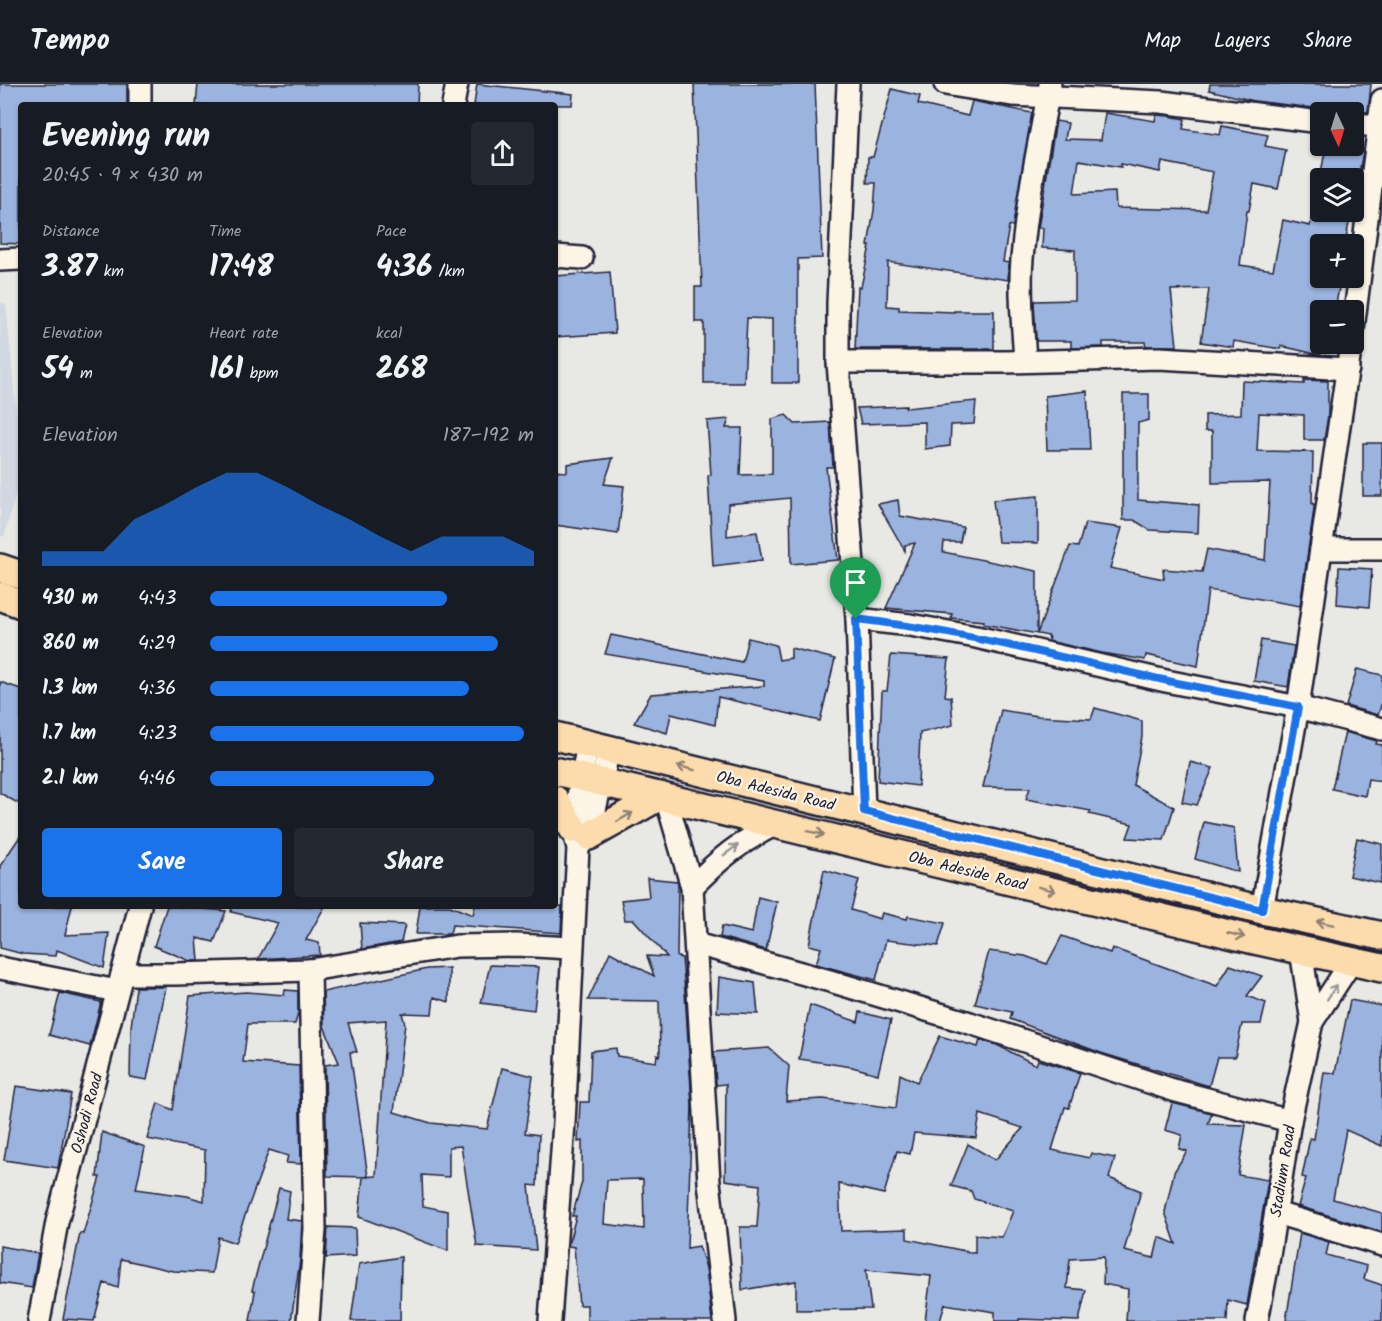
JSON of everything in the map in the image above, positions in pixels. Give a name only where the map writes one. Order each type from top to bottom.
[{"type":"main road","points":[[0,568],[18,574]]},
{"type":"main road","name":"Oba Adesida Road","points":[[558,737],[1262,910],[1382,936]]},
{"type":"main road","name":"Oba Adeside Road","points":[[558,772],[1382,968]]},
{"type":"main road","points":[[558,805],[580,838],[663,797]]},
{"type":"street","points":[[140,84],[140,102]]},
{"type":"street","points":[[454,102],[457,84]]},
{"type":"street","points":[[848,84],[838,303],[838,362],[856,619],[864,811]]},
{"type":"street","points":[[945,84],[1012,95],[1049,90],[1310,121]]},
{"type":"street","points":[[1024,360],[1021,306],[1022,259],[1030,185],[1049,90]]},
{"type":"street","points":[[1357,300],[1382,100]]},
{"type":"street","points":[[1364,125],[1380,126]]},
{"type":"street","points":[[558,255],[582,258]]},
{"type":"street","points":[[0,260],[18,259]]},
{"type":"street","points":[[1262,910],[1298,707],[1350,354]]},
{"type":"street","points":[[838,362],[1159,358],[1348,369]]},
{"type":"street","points":[[1321,549],[1382,549]]},
{"type":"street","points":[[856,619],[910,625],[976,637],[1166,681],[1298,707],[1382,729]]},
{"type":"street","points":[[550,1321],[564,1123],[571,948],[580,838],[598,747]]},
{"type":"street","points":[[663,797],[693,887],[709,1182],[724,1321]]},
{"type":"street","points":[[693,887],[727,853],[776,824]]},
{"type":"street","name":"Oshodi Road","points":[[39,1321],[57,1222],[140,909]]},
{"type":"street","points":[[696,944],[938,1013],[1173,1090],[1290,1121]]},
{"type":"street","points":[[0,968],[120,982],[175,974],[310,970],[457,946],[517,945],[571,948]]},
{"type":"street","points":[[1301,950],[1312,1022]]},
{"type":"street","points":[[1312,1022],[1352,962]]},
{"type":"street","points":[[308,1321],[315,1229],[310,970]]},
{"type":"street","name":"Stadium Road","points":[[1257,1321],[1290,1121],[1312,1022]]},
{"type":"street","points":[[1275,1213],[1382,1245]]},
{"type":"shaded area","points":[[0,303],[6,304],[18,430],[18,476],[17,489],[4,537],[0,535]]},
{"type":"building","points":[[0,84],[127,84],[127,102],[18,102],[18,244],[0,243]]},
{"type":"building","points":[[198,84],[418,84],[417,102],[196,102]]},
{"type":"building","points":[[477,84],[573,94],[572,105],[558,105],[558,102],[474,102]]},
{"type":"building","points":[[694,84],[815,84],[822,258],[798,259],[798,383],[772,383],[772,319],[747,318],[744,383],[704,383],[704,322],[695,322],[695,287],[702,287]]},
{"type":"building","points":[[1210,84],[1371,84],[1368,112],[1364,112],[1364,102],[1310,102],[1310,108],[1254,101],[1209,90]]},
{"type":"building","points":[[892,89],[920,96],[918,104],[968,116],[972,101],[1032,113],[1013,226],[1009,226],[1003,262],[1009,263],[1008,280],[888,262],[887,306],[899,307],[899,310],[994,311],[994,349],[855,349],[858,287],[861,287],[870,246],[868,246],[876,183],[867,183],[868,157],[873,157]]},
{"type":"building","points":[[1105,113],[1155,121],[1156,115],[1185,119],[1183,129],[1220,135],[1222,126],[1268,135],[1265,146],[1286,150],[1278,189],[1254,184],[1249,211],[1247,211],[1240,265],[1273,270],[1283,220],[1310,226],[1311,222],[1349,222],[1347,234],[1310,234],[1310,288],[1339,288],[1337,300],[1310,300],[1310,353],[1281,346],[1281,349],[1234,341],[1233,347],[1201,342],[1209,289],[1171,290],[1177,346],[1146,346],[1145,342],[1103,342],[1103,347],[1071,348],[1071,341],[1036,341],[1034,301],[1075,300],[1075,250],[1042,248],[1043,228],[1038,228],[1056,121],[1068,123],[1065,139],[1101,140]],"holes":[[[1079,160],[1121,167],[1121,164],[1160,172],[1162,162],[1213,172],[1206,210],[1116,208],[1115,192],[1074,194]]]},
{"type":"building","points":[[1324,156],[1362,156],[1360,168],[1322,168]]},
{"type":"building","points":[[610,272],[615,333],[558,337],[558,276]]},
{"type":"building","points":[[1304,380],[1328,381],[1328,416],[1324,440],[1304,440],[1304,415],[1259,413],[1257,451],[1313,452],[1312,504],[1314,504],[1314,509],[1300,606],[1208,590],[1198,666],[1146,655],[1145,660],[1102,653],[1048,641],[1049,636],[1037,634],[1070,546],[1078,547],[1085,523],[1122,528],[1110,568],[1164,579],[1163,569],[1202,572],[1207,549],[1265,560],[1270,482],[1212,483],[1212,431],[1205,431],[1205,415],[1241,414],[1242,381],[1304,384]]},
{"type":"building","points":[[1087,391],[1090,450],[1047,450],[1045,396]]},
{"type":"building","points":[[1123,394],[1149,394],[1149,420],[1138,423],[1138,500],[1199,505],[1198,533],[1150,530],[1134,520],[1123,520]]},
{"type":"building","points":[[976,401],[974,424],[951,425],[950,446],[925,449],[925,422],[861,424],[857,408],[906,406],[906,408]]},
{"type":"building","points":[[786,415],[795,424],[830,422],[833,467],[826,467],[838,560],[791,564],[790,498],[728,504],[727,536],[757,532],[762,560],[713,566],[707,421],[729,419],[726,428],[742,428],[740,475],[772,474],[772,419]]},
{"type":"building","points":[[1363,443],[1382,443],[1382,496],[1363,496]]},
{"type":"building","points":[[613,458],[604,484],[624,486],[618,534],[558,525],[558,471],[567,472],[567,464]]},
{"type":"building","points":[[1038,496],[1038,543],[998,542],[993,500]]},
{"type":"building","points":[[898,500],[900,516],[963,527],[960,542],[944,542],[943,552],[1037,571],[1037,634],[983,624],[984,621],[951,618],[952,614],[886,608],[915,543],[905,545],[905,551],[878,504]]},
{"type":"building","points":[[1339,567],[1372,569],[1369,607],[1337,604]]},
{"type":"building","points":[[611,635],[742,662],[748,638],[776,645],[779,660],[791,658],[791,648],[835,659],[820,721],[718,697],[715,725],[671,714],[667,733],[634,723],[651,694],[764,686],[764,681],[605,654]]},
{"type":"building","points":[[1261,640],[1294,646],[1288,687],[1254,681]]},
{"type":"building","points":[[891,655],[949,659],[945,696],[951,697],[953,725],[920,733],[918,786],[878,781],[882,691],[887,691]]},
{"type":"building","points":[[1357,669],[1382,675],[1382,702],[1378,715],[1346,706]]},
{"type":"building","points":[[0,682],[18,688],[18,803],[0,793]]},
{"type":"building","points":[[1095,708],[1142,721],[1142,737],[1133,785],[1174,807],[1164,840],[1127,838],[1132,824],[1089,814],[1091,811],[1026,799],[1030,788],[983,787],[1001,710],[1038,716],[1091,719]]},
{"type":"building","points":[[1345,732],[1377,741],[1376,744],[1382,745],[1382,781],[1368,779],[1365,796],[1332,789]]},
{"type":"building","points":[[1190,762],[1213,768],[1197,805],[1182,802]]},
{"type":"building","points":[[1204,822],[1234,828],[1238,872],[1195,859]]},
{"type":"building","points":[[1357,838],[1382,844],[1380,883],[1349,876]]},
{"type":"building","points":[[18,839],[18,909],[71,909],[65,935],[109,933],[104,968],[57,950],[56,956],[23,954],[0,948],[0,866]]},
{"type":"building","points":[[824,870],[859,880],[851,910],[880,919],[882,913],[907,919],[908,916],[945,923],[938,946],[886,940],[876,980],[816,964],[821,948],[809,945]]},
{"type":"building","points":[[647,878],[677,881],[677,957],[682,958],[692,1105],[687,1248],[699,1246],[706,1268],[712,1321],[587,1321],[587,1305],[579,1305],[574,1247],[568,1246],[576,1216],[572,1216],[582,1182],[582,1141],[578,1142],[580,1102],[589,1102],[591,1051],[616,1048],[617,1056],[656,1062],[657,1055],[660,1056],[659,1001],[588,1000],[610,952],[654,976],[647,956],[667,957],[634,920],[625,920],[621,900],[649,897]],"holes":[[[643,1179],[644,1229],[604,1224],[607,1180]]]},
{"type":"building","points":[[758,897],[777,902],[766,950],[720,937],[722,926],[752,933]]},
{"type":"building","points":[[558,906],[562,906],[561,933],[452,925],[450,934],[416,934],[420,909],[458,909],[473,915],[474,909],[558,909]]},
{"type":"building","points":[[166,909],[226,911],[214,942],[197,938],[199,961],[190,961],[154,946]]},
{"type":"building","points":[[232,909],[323,909],[306,940],[319,943],[320,955],[258,959],[278,923],[231,912]]},
{"type":"building","points":[[360,923],[405,925],[401,942],[362,949]]},
{"type":"building","points":[[1062,936],[1110,953],[1112,948],[1217,986],[1230,965],[1262,976],[1247,996],[1266,1003],[1261,1024],[1242,1024],[1235,1057],[1217,1057],[1209,1086],[1101,1053],[1010,1019],[1012,1012],[975,1004],[989,951],[1025,956],[1047,964]]},
{"type":"building","points":[[490,965],[539,967],[534,1010],[481,1003]]},
{"type":"building","points":[[449,968],[449,1002],[434,997],[432,1014],[402,1013],[405,1024],[394,1112],[431,1123],[487,1129],[502,1068],[533,1076],[525,1133],[539,1135],[537,1186],[529,1185],[536,1250],[477,1246],[461,1146],[449,1147],[449,1177],[422,1175],[423,1206],[448,1211],[448,1251],[359,1217],[364,1177],[327,1176],[325,1065],[339,1063],[324,1026],[323,992],[427,969]],"holes":[[[386,1020],[376,1176],[368,1177],[350,1052],[357,1052],[348,1023]]]},
{"type":"building","points":[[719,977],[755,983],[758,1014],[717,1012]]},
{"type":"building","points":[[136,987],[166,987],[147,1080],[130,1077],[131,1027]]},
{"type":"building","points":[[285,990],[298,991],[298,1014],[295,1024],[248,1024],[243,1062],[299,1066],[301,1164],[286,1163],[288,1156],[269,1150],[235,1243],[218,1237],[212,1273],[173,1271],[121,1259],[118,1288],[104,1283],[94,1321],[63,1319],[80,1233],[83,1234],[100,1177],[97,1177],[102,1132],[145,1147],[136,1189],[187,1196],[204,1201],[205,1150],[147,1139],[158,1103],[173,1110],[190,996],[246,992],[284,995]]},
{"type":"building","points":[[60,993],[101,1002],[90,1046],[49,1035]]},
{"type":"building","points":[[1350,1000],[1382,1006],[1382,1146],[1346,1130],[1333,1199],[1382,1213],[1382,1232],[1298,1206],[1306,1178],[1302,1177],[1310,1138],[1314,1139],[1324,1072],[1335,1073]]},
{"type":"building","points":[[810,1005],[858,1022],[860,1012],[891,1020],[878,1074],[852,1067],[799,1059]]},
{"type":"building","points":[[940,1036],[978,1047],[980,1040],[997,1045],[1036,1065],[1038,1060],[1080,1073],[1069,1108],[1065,1107],[1052,1150],[1089,1158],[1091,1153],[1115,1158],[1109,1178],[1141,1191],[1124,1251],[1154,1258],[1159,1237],[1176,1244],[1165,1212],[1174,1172],[1187,1151],[1179,1149],[1182,1135],[1165,1130],[1172,1103],[1212,1113],[1208,1124],[1246,1125],[1238,1175],[1268,1180],[1247,1305],[1228,1300],[1227,1321],[1126,1321],[1128,1289],[1103,1284],[1104,1257],[1070,1259],[1067,1288],[1086,1290],[1079,1321],[1019,1319],[1019,1321],[995,1321],[995,1312],[945,1304],[940,1321],[925,1321],[931,1276],[866,1270],[871,1309],[796,1310],[796,1281],[742,1290],[740,1227],[757,1227],[760,1185],[725,1180],[726,1084],[716,1085],[714,1052],[769,1048],[789,1066],[786,1101],[823,1099],[896,1108],[900,1074],[917,1082]],"holes":[[[980,1114],[1023,1128],[995,1160],[968,1144],[951,1186],[971,1191],[974,1199],[1013,1211],[1002,1237],[975,1235],[975,1253],[907,1239],[907,1229],[841,1231],[839,1184],[884,1194],[897,1151],[910,1154],[914,1133],[976,1138]]]},
{"type":"building","points":[[16,1086],[71,1094],[58,1168],[4,1160]]},
{"type":"building","points":[[279,1188],[290,1191],[286,1219],[302,1221],[300,1260],[291,1321],[250,1321],[255,1291],[252,1290]]},
{"type":"building","points":[[328,1227],[355,1228],[356,1256],[326,1258]]},
{"type":"building","points":[[1300,1233],[1329,1242],[1326,1255],[1367,1266],[1364,1279],[1382,1285],[1382,1321],[1286,1321]]},
{"type":"building","points":[[0,1246],[38,1253],[32,1288],[0,1283]]},
{"type":"building","points":[[401,1257],[400,1321],[351,1321],[359,1264]]},
{"type":"route","points":[[856,619],[910,625],[976,637],[1166,681],[1298,707],[1262,910],[864,811],[856,619]]}]
